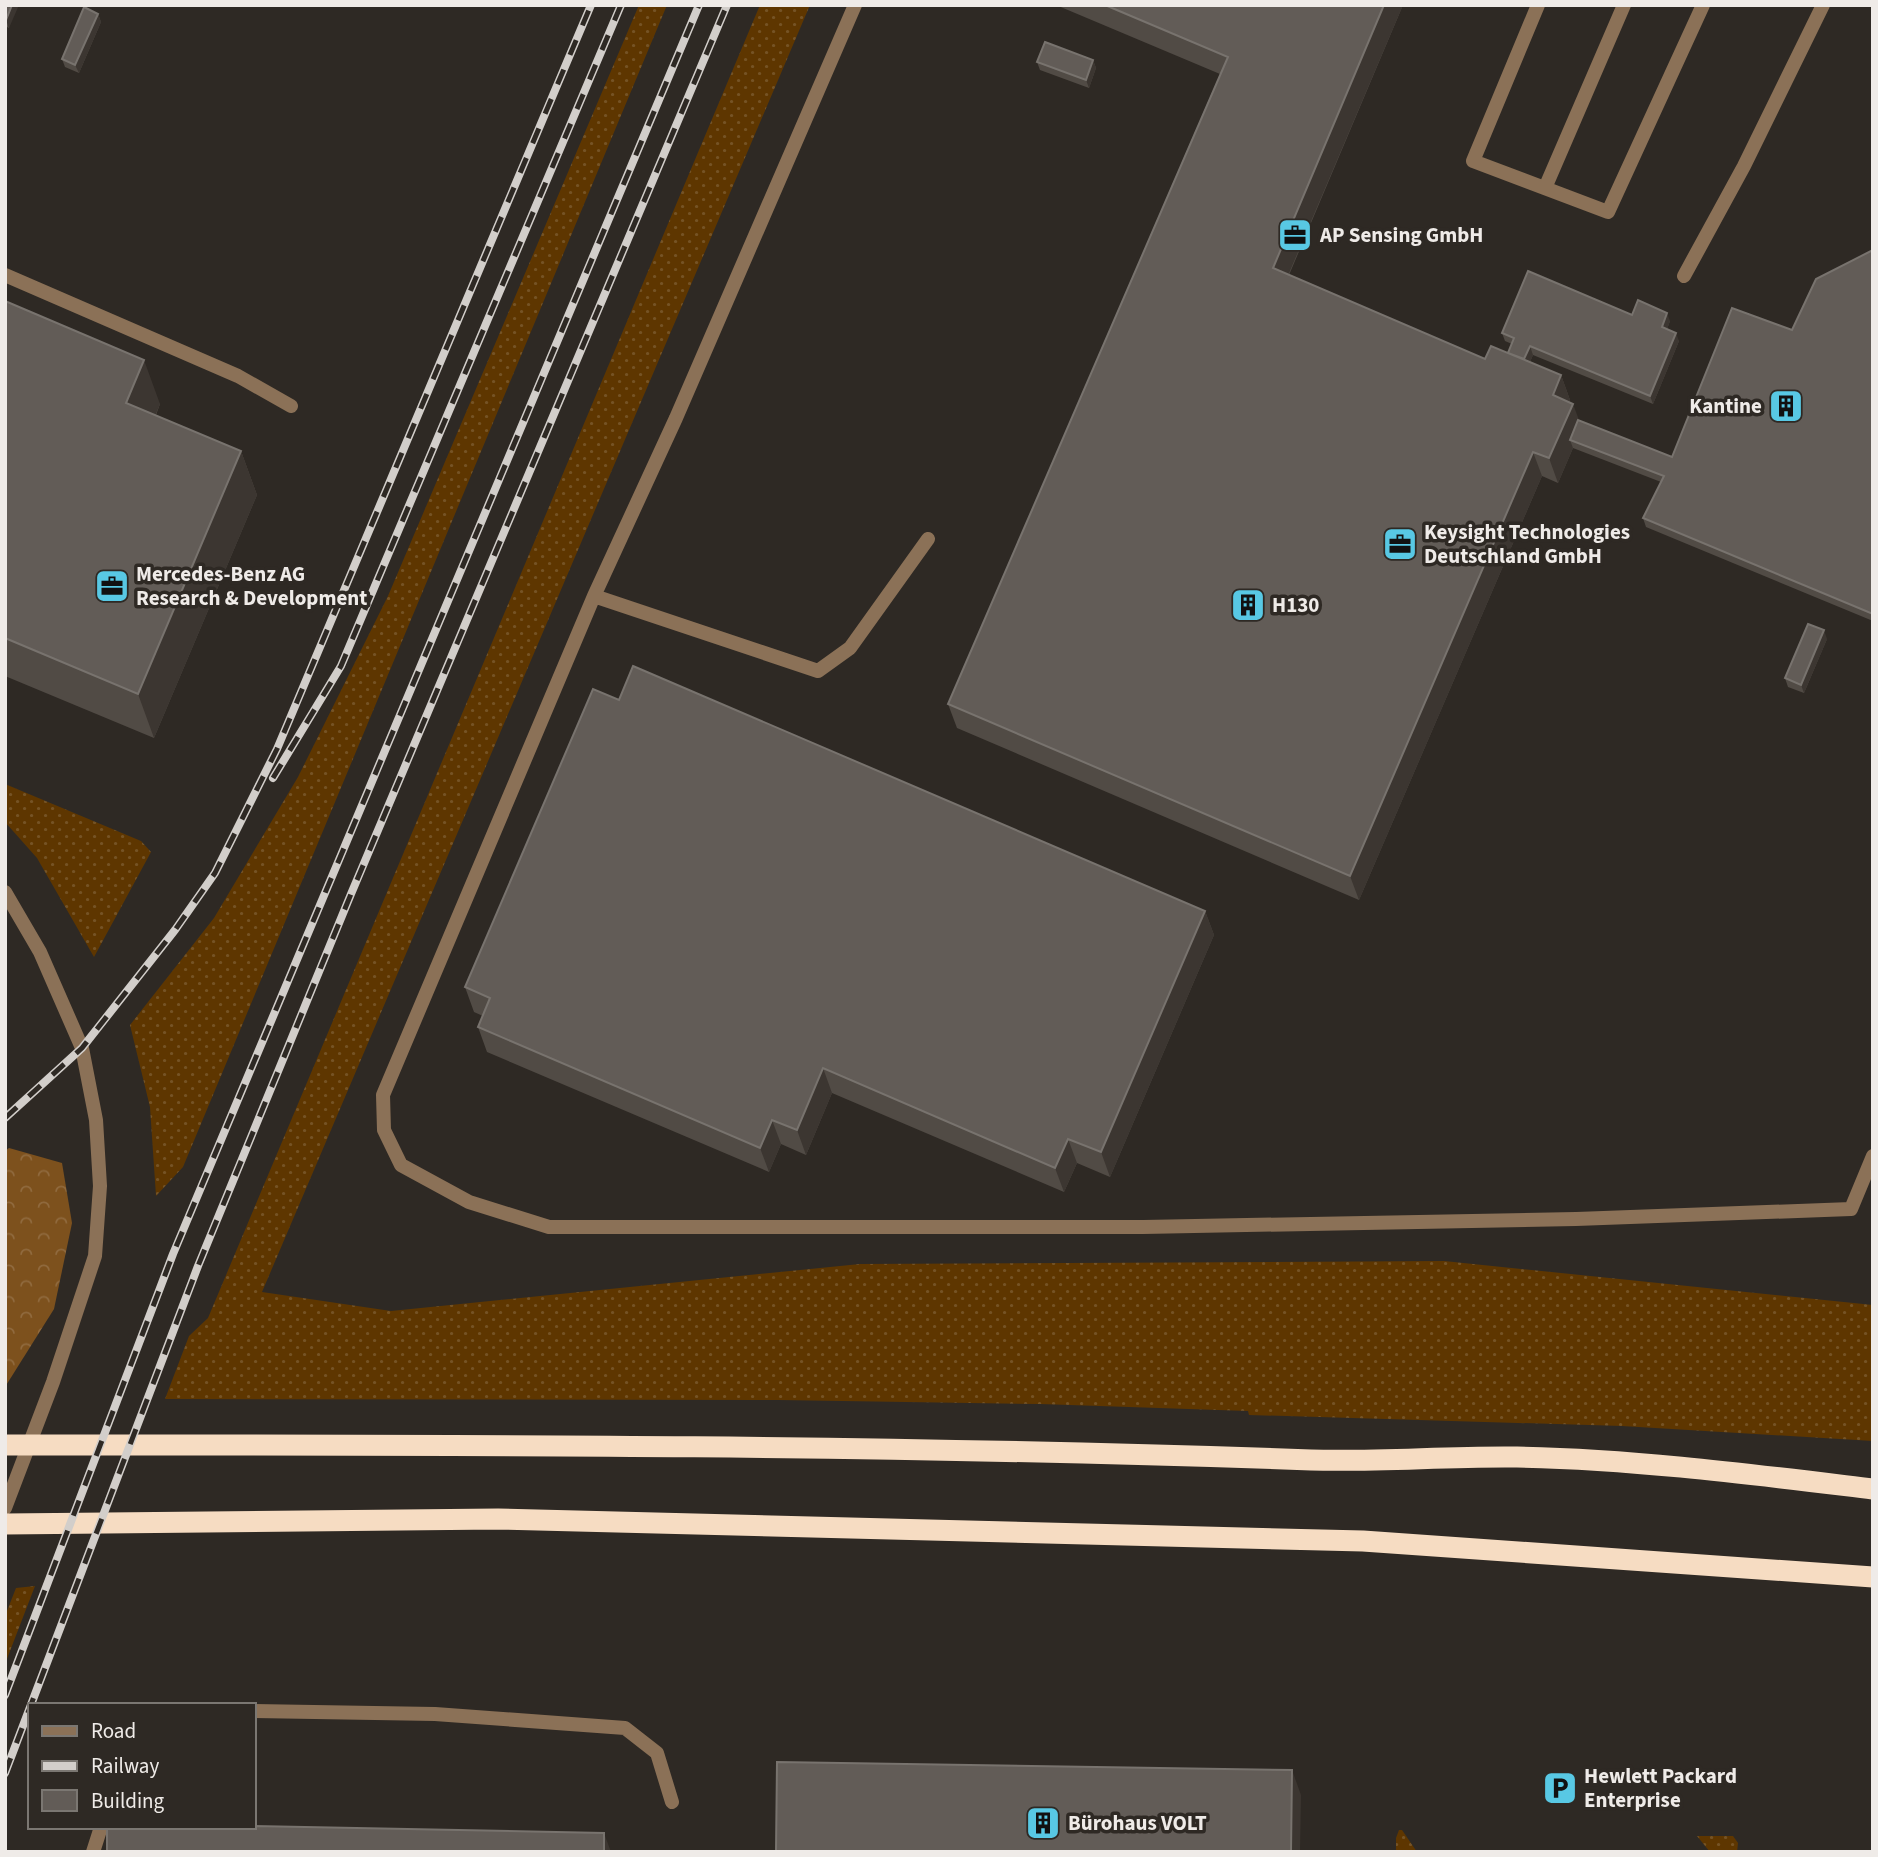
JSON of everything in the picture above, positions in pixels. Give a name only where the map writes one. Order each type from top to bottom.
[{"type":"highway","points":[[5,1445],[505,1444],[1015,1450],[1358,1461],[1519,1457],[1744,1474],[1873,1489]]},
{"type":"highway","points":[[5,1524],[498,1519],[1363,1541],[1873,1577]]},
{"type":"street","points":[[855,5],[676,418],[594,596],[383,1095],[384,1130],[401,1165],[468,1202],[549,1227],[1143,1227],[1754,1214],[1851,1209],[1873,1156]]},
{"type":"street","points":[[1538,5],[1473,161],[1608,212],[1703,5]]},
{"type":"street","points":[[1545,188],[1623,5]]},
{"type":"street","points":[[1684,276],[1744,166],[1823,5]]},
{"type":"street","points":[[5,275],[238,376],[291,406]]},
{"type":"street","points":[[594,596],[818,671],[850,648],[928,539]]},
{"type":"street","points":[[5,892],[40,952],[68,1010],[82,1048],[96,1120],[100,1186],[95,1256],[54,1382],[5,1508]]},
{"type":"street","points":[[256,1711],[435,1714],[625,1728],[657,1753],[672,1802]]},
{"type":"street","points":[[93,1852],[100,1829]]},
{"type":"shaded area","points":[[639,5],[667,5],[183,1167],[156,1196],[150,1107],[130,1025],[214,918],[298,777],[388,596]]},
{"type":"shaded area","points":[[760,5],[810,5],[262,1292],[391,1311],[860,1264],[1444,1261],[1873,1305],[1873,1441],[1622,1426],[1249,1415],[1248,1411],[1040,1404],[779,1400],[165,1399],[189,1336],[208,1318]]},
{"type":"shaded area","points":[[5,784],[141,841],[151,852],[94,957],[37,858],[5,822]]},
{"type":"shaded area","points":[[35,1586],[5,1664],[5,1616],[16,1588]]},
{"type":"shaded area","points":[[1399,1830],[1402,1830],[1417,1852],[1396,1852]]},
{"type":"shaded area","points":[[1697,1836],[1733,1836],[1738,1843],[1737,1852],[1710,1852]]},
{"type":"green space","points":[[9,1148],[62,1163],[72,1223],[54,1309],[5,1387],[5,1151]]},
{"type":"building","points":[[5,5],[12,5],[6,20],[5,19]]},
{"type":"building","name":"H130","points":[[1105,5],[1384,5],[1273,268],[1485,359],[1491,346],[1561,375],[1553,395],[1573,404],[1549,458],[1533,452],[1350,876],[948,704],[1228,57]]},
{"type":"building","points":[[84,7],[98,14],[75,65],[62,59]]},
{"type":"building","points":[[1045,42],[1093,60],[1086,80],[1037,62]]},
{"type":"building","name":"Kantine","points":[[1873,250],[1873,614],[1643,518],[1664,476],[1570,440],[1578,420],[1672,457],[1732,308],[1792,330],[1816,279]]},
{"type":"building","points":[[1528,271],[1632,315],[1638,300],[1667,313],[1662,327],[1676,333],[1650,396],[1530,346],[1524,359],[1508,353],[1514,338],[1502,333]]},
{"type":"building","name":"Mercedes-Benz AG Research & Development","points":[[5,301],[144,360],[126,403],[241,451],[138,694],[5,638]]},
{"type":"building","points":[[1808,624],[1824,630],[1801,685],[1785,678]]},
{"type":"building","points":[[633,666],[1205,911],[1101,1152],[1068,1139],[1055,1168],[823,1068],[797,1130],[772,1120],[760,1148],[478,1027],[490,998],[465,987],[593,689],[619,700]]},
{"type":"building","name":"Bürohaus VOLT","points":[[777,1762],[1292,1770],[1291,1852],[776,1852]]},
{"type":"building","points":[[256,1826],[604,1833],[604,1852],[107,1852],[107,1829],[256,1829]]},
{"type":"railway","points":[[5,1118],[82,1048],[175,930],[215,873],[277,749],[591,5]]},
{"type":"railway","points":[[273,778],[341,666],[621,5]]},
{"type":"railway","points":[[5,1695],[173,1254],[699,5]]},
{"type":"railway","points":[[32,1703],[198,1266],[351,894],[727,5]]},
{"type":"railway","points":[[5,1773],[28,1713]]},
{"type":"place","name":"AP Sensing GmbH","points":[[1295,235]]},
{"type":"place","name":"Kantine","points":[[1786,406]]},
{"type":"place","name":"Keysight Technologies Deutschland GmbH","points":[[1400,544]]},
{"type":"place","name":"Mercedes-Benz AG Research & Development","points":[[112,586]]},
{"type":"place","name":"H130","points":[[1248,605]]},
{"type":"place","name":"Hewlett Packard Enterprise","points":[[1560,1788]]},
{"type":"place","name":"Bürohaus VOLT","points":[[1043,1823]]}]
